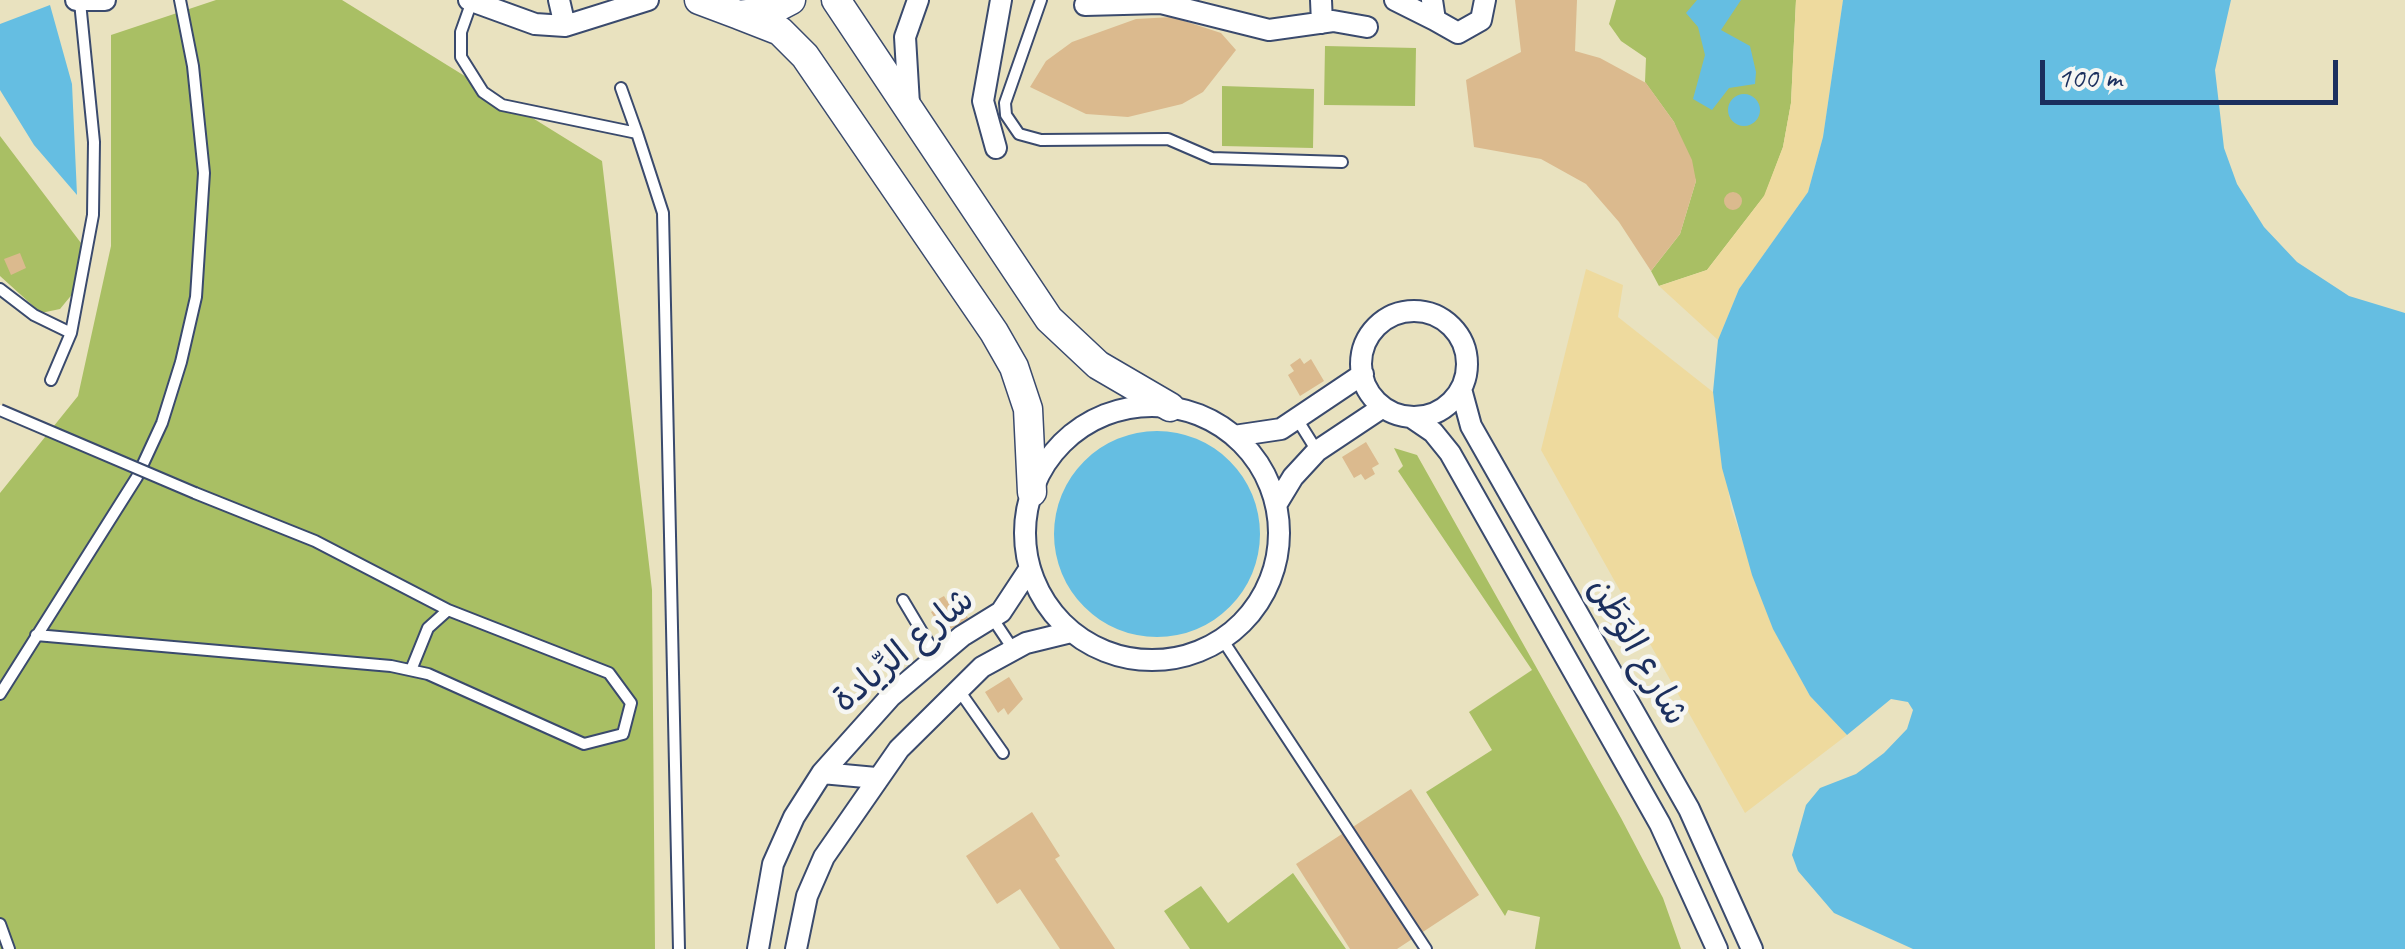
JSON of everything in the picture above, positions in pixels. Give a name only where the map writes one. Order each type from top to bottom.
[{"type":"street","points":[[78,1],[106,0]]},
{"type":"street","points":[[560,0],[565,26]]},
{"type":"street","points":[[471,1],[535,24],[565,26],[648,0]]},
{"type":"street","points":[[698,0],[780,31],[805,56],[994,332],[1014,367],[1028,409],[1032,492]]},
{"type":"street","points":[[739,15],[770,11],[791,0]]},
{"type":"street","points":[[836,0],[1063,335],[1098,366],[1170,407],[1215,422],[1234,436],[1260,468],[1276,505],[1278,543],[1270,581],[1250,613],[1222,640],[1180,658],[1157,661],[1112,654],[1072,632],[1046,603],[1030,568],[1026,517],[1042,469],[1076,432],[1120,410],[1170,407]]},
{"type":"street","points":[[910,111],[903,62],[909,20],[918,0]]},
{"type":"street","points":[[996,148],[983,101],[1001,0]]},
{"type":"street","points":[[1085,5],[1122,0],[1181,6],[1233,24],[1269,30],[1322,23],[1368,27]]},
{"type":"street","points":[[1321,0],[1322,23]]},
{"type":"street","points":[[1396,0],[1434,10],[1450,31],[1467,31],[1481,20],[1484,0]]},
{"type":"street","points":[[1424,312],[1438,317],[1458,335],[1467,362],[1461,389],[1440,410],[1411,417],[1383,407],[1362,374],[1363,352],[1374,330],[1397,314],[1424,312]]},
{"type":"street","points":[[1234,436],[1273,432],[1362,374]]},
{"type":"street","name":"شارع الوَطَن","points":[[1461,389],[1472,426],[1689,809],[1752,949]]},
{"type":"street","points":[[1276,505],[1292,477],[1317,451],[1383,407]]},
{"type":"street","name":"شارع الوَطَن","points":[[1411,417],[1433,432],[1450,454],[1660,824],[1718,949]]},
{"type":"street","name":"شارع الرِّيادة","points":[[758,949],[772,864],[822,773],[867,718],[937,658],[993,618],[1015,595],[1030,568]]},
{"type":"street","name":"شارع الرِّيادة","points":[[796,949],[814,876],[876,778],[958,688],[1013,648],[1072,632]]},
{"type":"street","points":[[822,773],[876,778]]},
{"type":"lane","points":[[0,694],[137,478],[162,423],[196,297],[204,173],[193,66],[180,0]]},
{"type":"lane","points":[[1041,0],[1005,104],[1006,115],[1019,134],[1041,140],[1168,139],[1219,159],[1342,162]]},
{"type":"lane","points":[[52,380],[71,333],[93,216],[94,142],[78,1]]},
{"type":"lane","points":[[471,1],[462,32],[462,57],[482,92],[502,105],[637,133]]},
{"type":"lane","points":[[621,88],[663,213],[679,949]]},
{"type":"lane","points":[[0,289],[34,314],[71,333]]},
{"type":"lane","points":[[0,410],[315,541],[448,610],[609,673],[632,703],[623,734],[584,744],[411,670],[36,635]]},
{"type":"lane","points":[[1298,419],[1317,451]]},
{"type":"lane","points":[[903,600],[937,658]]},
{"type":"lane","points":[[411,670],[428,628],[448,610]]},
{"type":"lane","points":[[993,618],[1013,648]]},
{"type":"lane","points":[[1222,640],[1426,949]]},
{"type":"lane","points":[[958,688],[1004,753]]},
{"type":"lane","points":[[1,928],[9,949]]},
{"type":"green space","points":[[216,0],[342,0],[602,161],[652,590],[655,949],[0,949],[0,493],[78,396],[111,246],[111,35]]},
{"type":"green space","points":[[1616,0],[1796,0],[1791,103],[1783,147],[1765,195],[1707,270],[1659,286],[1651,271],[1680,234],[1696,181],[1674,122],[1645,82],[1646,58],[1621,41],[1609,24]]},
{"type":"green space","points":[[1325,46],[1416,48],[1415,106],[1324,105]]},
{"type":"green space","points":[[1222,86],[1314,89],[1313,148],[1222,146]]},
{"type":"green space","points":[[0,136],[81,243],[74,292],[60,309],[41,313],[0,276]]},
{"type":"green space","points":[[1394,448],[1417,455],[1621,818],[1663,898],[1681,949],[1535,949],[1540,917],[1508,910],[1505,916],[1426,792],[1492,750],[1469,712],[1532,670],[1398,471],[1403,466]]},
{"type":"green space","points":[[1293,873],[1346,949],[1190,949],[1164,911],[1201,886],[1228,923]]},
{"type":"sand","points":[[1796,0],[1843,0],[1823,137],[1808,192],[1739,289],[1718,340],[1659,286],[1707,270],[1764,196],[1783,147],[1791,103]]},
{"type":"sand","points":[[1586,269],[1623,285],[1618,317],[1713,392],[1731,508],[1773,628],[1810,696],[1847,735],[1745,813],[1541,450]]},
{"type":"water","points":[[1697,0],[1741,0],[1721,30],[1750,46],[1756,72],[1755,84],[1729,88],[1712,110],[1693,99],[1705,55],[1698,27],[1686,13]]},
{"type":"water","points":[[1843,0],[2231,0],[2215,70],[2224,148],[2237,184],[2264,227],[2297,262],[2349,296],[2405,313],[2405,949],[1913,949],[1834,913],[1798,871],[1792,855],[1806,805],[1820,788],[1856,774],[1884,753],[1907,729],[1913,710],[1908,702],[1891,699],[1847,735],[1810,696],[1773,629],[1752,575],[1722,468],[1713,392],[1718,340],[1739,289],[1808,192],[1823,137]]},
{"type":"water","points":[[50,5],[72,84],[77,195],[34,145],[0,90],[0,24]]},
{"type":"water","points":[[1744,94],[1755,99],[1760,110],[1755,121],[1744,126],[1733,121],[1728,110],[1733,99]]},
{"type":"water","points":[[1157,431],[1197,439],[1230,461],[1252,494],[1260,534],[1252,574],[1230,607],[1197,629],[1157,637],[1117,629],[1084,607],[1062,574],[1054,534],[1062,494],[1084,461],[1117,439]]},
{"type":"building","points":[[1515,0],[1577,0],[1575,51],[1600,58],[1646,83],[1674,122],[1692,160],[1696,181],[1680,234],[1651,271],[1619,222],[1586,184],[1541,159],[1474,147],[1466,80],[1521,52]]},
{"type":"building","points":[[1172,17],[1221,33],[1236,50],[1203,92],[1182,104],[1128,117],[1086,114],[1030,87],[1046,61],[1072,42],[1136,19]]},
{"type":"building","points":[[1733,192],[1742,201],[1733,210],[1724,201]]},
{"type":"building","points":[[20,253],[26,268],[11,275],[4,259]]},
{"type":"building","points":[[1300,358],[1304,364],[1311,359],[1324,381],[1300,396],[1288,375],[1294,371],[1290,365]]},
{"type":"building","points":[[1366,442],[1379,464],[1372,468],[1375,474],[1365,480],[1361,474],[1354,478],[1342,457]]},
{"type":"building","points":[[944,596],[947,601],[954,596],[968,618],[944,633],[931,612],[938,608],[933,602]]},
{"type":"building","points":[[1009,677],[1023,699],[1008,715],[1004,708],[998,713],[985,692]]},
{"type":"building","points":[[1411,789],[1479,895],[1397,949],[1350,949],[1296,864]]},
{"type":"building","points":[[1032,812],[1060,856],[1055,859],[1115,949],[1060,949],[1020,889],[997,904],[966,856]]}]
